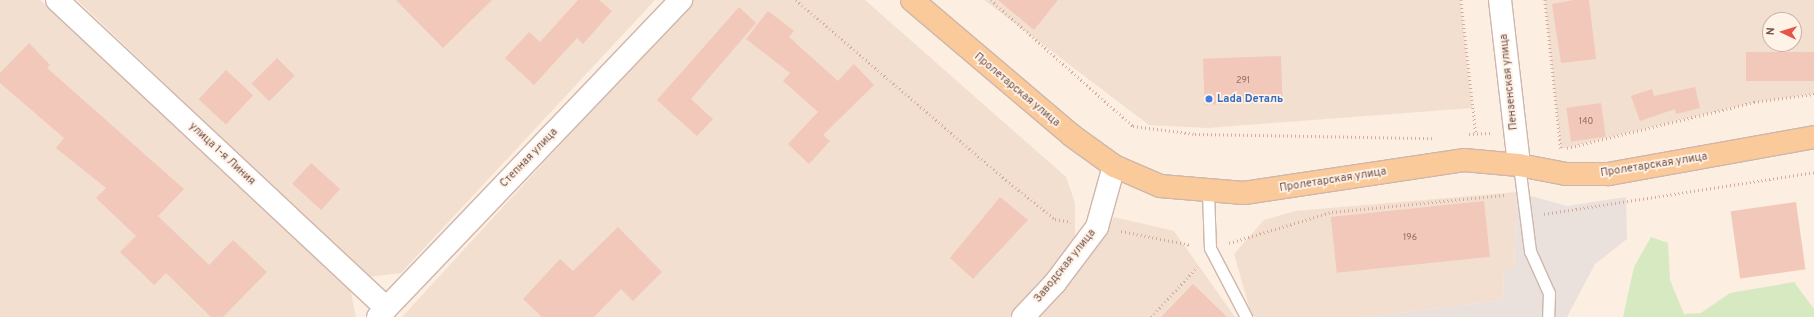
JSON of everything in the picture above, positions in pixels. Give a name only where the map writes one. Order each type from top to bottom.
[{"type":"main road","name":"Пролетарская улица","points":[[912,0],[1015,89],[1114,166],[1160,186],[1208,192],[1244,193],[1464,160],[1519,165],[1566,174],[1609,174],[1814,137]]},
{"type":"street","name":"улица 1-я Линия","points":[[58,0],[382,313]]},
{"type":"street","name":"Степная улица","points":[[382,313],[681,0]]},
{"type":"street","name":"Пензенская улица","points":[[1500,0],[1519,165]]},
{"type":"street","name":"Заводская улица","points":[[1023,317],[1054,283],[1097,226],[1114,166]]},
{"type":"lane","points":[[1519,165],[1530,251],[1549,293],[1548,317]]},
{"type":"lane","points":[[1208,192],[1210,248],[1246,317]]},
{"type":"path","points":[[796,0],[1055,219],[1210,248],[1194,271],[1150,317]]},
{"type":"path","points":[[992,0],[1133,126],[1195,134],[1439,137]]},
{"type":"path","points":[[1461,0],[1476,133]]},
{"type":"path","points":[[1545,0],[1561,149]]},
{"type":"path","points":[[1554,147],[1561,149],[1754,102],[1814,94]]},
{"type":"path","points":[[1461,135],[1476,133],[1515,134]]},
{"type":"shaded area","points":[[0,0],[40,0],[350,288],[356,317],[0,317]]},
{"type":"shaded area","points":[[77,0],[655,0],[401,273],[368,277]]},
{"type":"shaded area","points":[[693,0],[865,0],[1066,177],[1075,203],[1075,239],[1015,317],[402,317]]},
{"type":"shaded area","points":[[984,0],[1460,0],[1472,108],[1207,128],[1149,125]]},
{"type":"shaded area","points":[[1545,0],[1814,0],[1814,94],[1754,102],[1561,149]]},
{"type":"shaded area","points":[[1517,192],[1514,268],[1504,271],[1503,300],[1365,317],[1252,317],[1234,254],[1264,220],[1295,211]]},
{"type":"shaded area","points":[[1517,192],[1567,206],[1626,197],[1627,239],[1595,264],[1567,317],[1365,317],[1503,300],[1504,270],[1514,268]]},
{"type":"shaded area","points":[[1114,217],[1174,231],[1235,317],[1033,317],[1083,264]]},
{"type":"green space","points":[[1651,237],[1668,243],[1670,280],[1684,314],[1701,313],[1730,293],[1794,282],[1814,309],[1814,317],[1623,317],[1634,267]]},
{"type":"building","points":[[396,0],[492,0],[443,48]]},
{"type":"building","points":[[578,0],[599,0],[612,11],[583,44],[577,38],[534,85],[505,58],[529,32],[540,42]]},
{"type":"building","points":[[998,0],[1058,0],[1034,30]]},
{"type":"building","points":[[1574,0],[1589,0],[1596,59],[1561,63],[1552,4]]},
{"type":"building","points":[[739,7],[756,23],[691,99],[713,119],[697,136],[657,100]]},
{"type":"building","points":[[768,11],[794,31],[789,37],[838,81],[854,64],[874,85],[823,135],[830,141],[809,164],[788,144],[818,112],[783,81],[790,73],[746,39]]},
{"type":"building","points":[[29,43],[50,65],[47,68],[184,189],[158,216],[209,265],[233,240],[267,272],[223,317],[211,317],[166,273],[154,285],[120,252],[136,236],[96,198],[106,188],[56,148],[64,138],[0,83],[0,73]]},
{"type":"building","points":[[1746,52],[1814,52],[1814,81],[1746,81]]},
{"type":"building","points":[[1281,56],[1283,102],[1205,105],[1203,59]]},
{"type":"building","points":[[277,58],[295,76],[269,101],[252,83]]},
{"type":"building","points":[[226,70],[253,95],[226,124],[199,99]]},
{"type":"building","points":[[1695,87],[1700,108],[1676,114],[1675,109],[1640,121],[1631,96],[1652,89],[1654,96]]},
{"type":"building","points":[[1601,103],[1606,137],[1571,142],[1566,108]]},
{"type":"building","points":[[311,163],[340,189],[321,210],[292,184]]},
{"type":"building","points":[[1000,197],[1028,220],[973,279],[950,258]]},
{"type":"building","points":[[1484,201],[1490,257],[1337,273],[1331,217]]},
{"type":"building","points":[[1796,202],[1805,269],[1740,279],[1731,211]]},
{"type":"building","points":[[618,227],[662,272],[633,301],[621,289],[594,317],[542,317],[523,299],[560,259],[573,271]]},
{"type":"building","points":[[1193,284],[1227,317],[1161,317]]},
{"type":"place","name":"Lada Dеталь","points":[[1209,99]]}]
